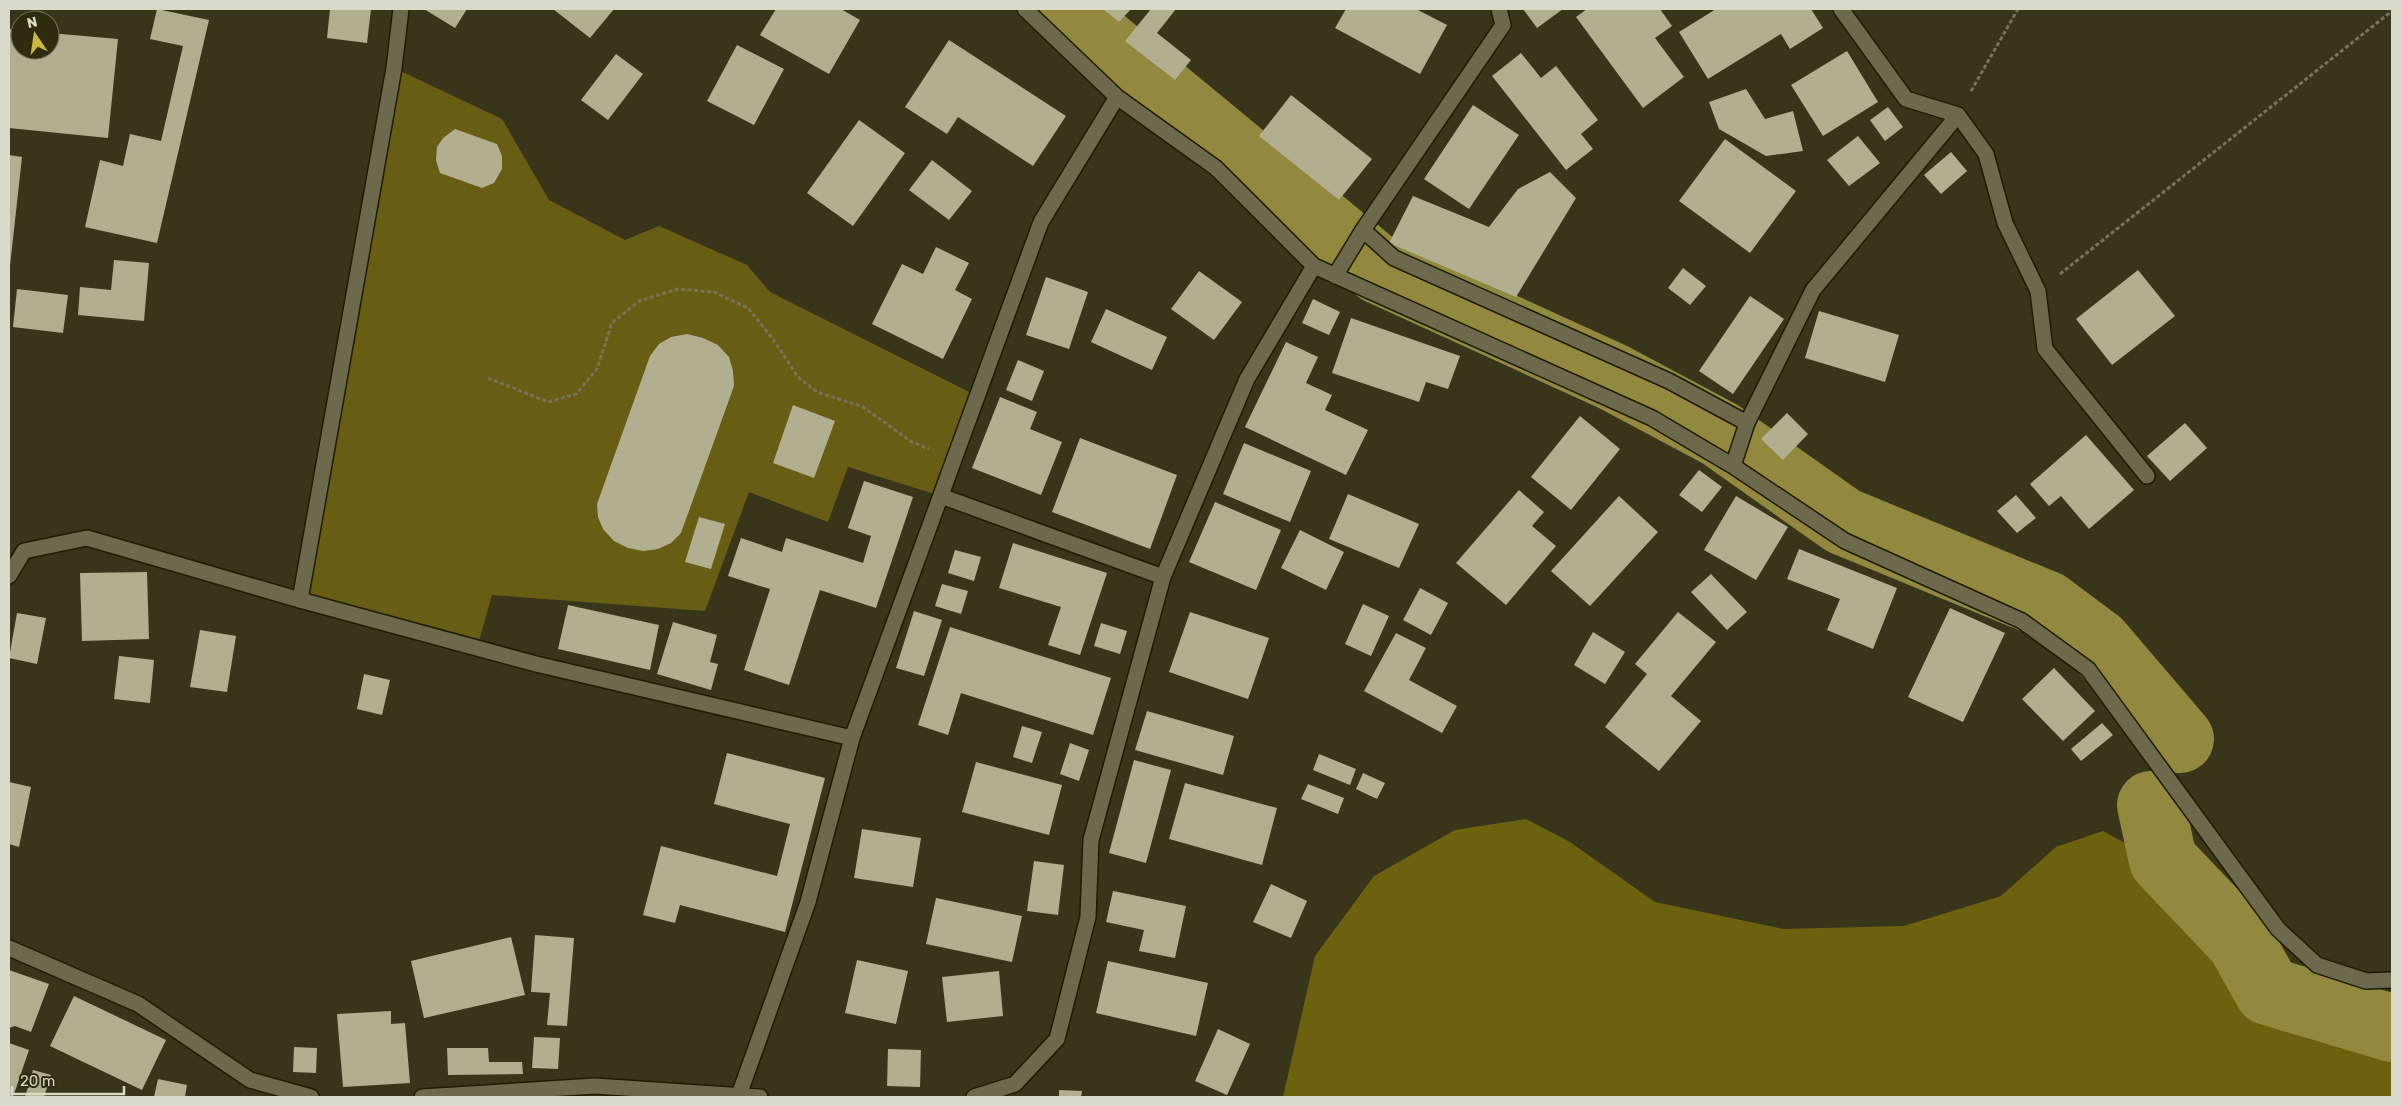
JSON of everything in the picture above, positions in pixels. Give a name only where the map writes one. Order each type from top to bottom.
[{"type":"street","points":[[300,600],[394,68],[401,9]]},
{"type":"street","points":[[1024,9],[1117,98],[1216,168],[1314,266],[1336,274],[1652,418],[1733,465],[1844,540],[2022,621],[2088,669],[2278,929],[2317,965],[2366,981],[2392,980]]},
{"type":"street","points":[[1336,274],[1363,230],[1503,25],[1499,9]]},
{"type":"street","points":[[1841,9],[1906,99],[1958,115],[1986,154],[2006,224],[2038,292],[2045,349],[2147,476]]},
{"type":"street","points":[[739,1095],[808,902],[852,738],[1041,222],[1117,98]]},
{"type":"street","points":[[1733,465],[1747,423],[1812,290],[1958,115]]},
{"type":"street","points":[[1363,230],[1394,258],[1669,381],[1747,423]]},
{"type":"street","points":[[974,1097],[1015,1084],[1057,1039],[1088,917],[1091,840],[1163,577],[1247,379],[1314,266]]},
{"type":"street","points":[[940,496],[1163,577]]},
{"type":"street","points":[[9,576],[24,551],[88,538],[300,600],[536,664],[852,738]]},
{"type":"street","points":[[9,948],[138,1004],[250,1080],[311,1097]]},
{"type":"street","points":[[422,1097],[594,1086],[760,1097]]},
{"type":"path","points":[[1958,115],[2018,9]]},
{"type":"path","points":[[2038,292],[2392,11]]},
{"type":"path","points":[[488,378],[548,402],[576,394],[597,369],[612,323],[639,301],[678,289],[714,292],[748,308],[773,339],[798,377],[816,392],[863,407],[912,442],[954,459]]},
{"type":"shaded area","points":[[394,68],[502,119],[549,200],[625,240],[659,226],[747,265],[770,292],[977,396],[941,496],[848,467],[828,522],[749,492],[705,611],[492,595],[477,648],[300,600]]},
{"type":"shaded area","points":[[1526,819],[1570,842],[1655,902],[1783,929],[1904,926],[2001,896],[2056,847],[2103,831],[2143,853],[2187,917],[2220,954],[2249,1004],[2392,1056],[2392,1097],[1283,1097],[1315,956],[1374,876],[1455,830]]},
{"type":"building","points":[[157,9],[209,20],[157,243],[85,227],[100,160],[123,166],[130,134],[161,141],[183,46],[150,39]]},
{"type":"building","points":[[330,9],[371,9],[367,43],[327,38]]},
{"type":"building","points":[[424,9],[467,9],[455,28]]},
{"type":"building","points":[[553,9],[614,9],[590,38]]},
{"type":"building","points":[[776,9],[841,9],[860,20],[829,74],[760,35]]},
{"type":"building","points":[[1103,9],[1131,9],[1119,22]]},
{"type":"building","points":[[1151,9],[1176,9],[1157,33],[1191,60],[1175,80],[1125,41]]},
{"type":"building","points":[[1346,9],[1416,9],[1447,25],[1420,74],[1335,28]]},
{"type":"building","points":[[1523,9],[1563,9],[1537,28]]},
{"type":"building","points":[[1587,9],[1660,9],[1672,26],[1655,38],[1684,77],[1643,108],[1576,17]]},
{"type":"building","points":[[1716,9],[1811,9],[1823,28],[1790,49],[1781,34],[1708,79],[1679,32]]},
{"type":"building","points":[[9,29],[10,60],[60,60],[60,34],[118,39],[108,138],[9,128]]},
{"type":"building","points":[[949,40],[1066,116],[1033,166],[958,117],[947,134],[905,107]]},
{"type":"building","points":[[737,45],[784,69],[754,125],[707,101]]},
{"type":"building","points":[[1847,51],[1878,102],[1823,136],[1791,85]]},
{"type":"building","points":[[1521,53],[1541,78],[1556,66],[1598,120],[1581,134],[1593,149],[1566,170],[1492,76]]},
{"type":"building","points":[[616,54],[643,74],[608,120],[581,100]]},
{"type":"building","points":[[1746,89],[1765,119],[1793,111],[1803,151],[1766,156],[1719,129],[1709,102]]},
{"type":"building","points":[[1291,95],[1372,159],[1339,200],[1259,136]]},
{"type":"building","points":[[1473,105],[1519,135],[1469,209],[1424,179]]},
{"type":"building","points":[[1888,107],[1903,127],[1885,141],[1870,120]]},
{"type":"building","points":[[859,120],[905,153],[853,226],[807,193]]},
{"type":"building","points":[[455,129],[497,144],[502,156],[502,169],[494,183],[482,188],[440,173],[436,160],[437,147],[443,138]]},
{"type":"building","points":[[1858,136],[1880,163],[1849,186],[1827,160]]},
{"type":"building","points":[[1725,139],[1796,191],[1750,253],[1679,201]]},
{"type":"building","points":[[1951,152],[1967,171],[1941,194],[1924,175]]},
{"type":"building","points":[[9,155],[22,157],[10,266],[9,266]]},
{"type":"building","points":[[932,160],[972,191],[949,220],[909,190]]},
{"type":"building","points":[[1550,172],[1576,198],[1516,297],[1389,243],[1413,196],[1489,227],[1518,189]]},
{"type":"building","points":[[936,247],[969,263],[955,290],[972,299],[943,359],[872,324],[902,264],[923,274]]},
{"type":"building","points":[[114,260],[149,263],[144,321],[78,315],[80,287],[111,290]]},
{"type":"building","points":[[1683,268],[1706,286],[1690,305],[1668,288]]},
{"type":"building","points":[[2138,270],[2175,316],[2112,365],[2076,319]]},
{"type":"building","points":[[1199,271],[1242,302],[1214,340],[1171,309]]},
{"type":"building","points":[[1046,277],[1088,292],[1069,349],[1026,335]]},
{"type":"building","points":[[17,289],[68,295],[63,333],[13,327]]},
{"type":"building","points":[[1750,296],[1784,319],[1733,394],[1699,371]]},
{"type":"building","points":[[1313,299],[1340,312],[1329,335],[1302,323]]},
{"type":"building","points":[[1106,309],[1167,337],[1152,370],[1091,342]]},
{"type":"building","points":[[1819,311],[1899,335],[1885,382],[1805,358]]},
{"type":"building","points":[[1351,318],[1460,356],[1448,389],[1426,382],[1419,402],[1332,373]]},
{"type":"building","points":[[687,334],[703,338],[718,345],[729,357],[733,371],[734,386],[681,533],[671,543],[658,549],[643,551],[628,548],[614,541],[603,529],[598,517],[597,504],[650,356],[659,344],[671,337]]},
{"type":"building","points":[[1286,342],[1318,357],[1306,383],[1332,395],[1325,410],[1368,430],[1346,475],[1245,427]]},
{"type":"building","points":[[1018,360],[1044,371],[1032,401],[1006,390]]},
{"type":"building","points":[[1000,397],[1037,412],[1030,429],[1062,442],[1041,495],[972,468]]},
{"type":"building","points":[[793,405],[835,421],[814,478],[773,463]]},
{"type":"building","points":[[1787,413],[1808,434],[1783,460],[1761,439]]},
{"type":"building","points":[[1580,416],[1620,449],[1571,510],[1531,477]]},
{"type":"building","points":[[2185,423],[2207,448],[2170,481],[2147,456]]},
{"type":"building","points":[[2086,435],[2134,490],[2089,529],[2061,496],[2049,506],[2030,484]]},
{"type":"building","points":[[1080,438],[1177,475],[1150,549],[1052,512]]},
{"type":"building","points":[[1244,443],[1311,471],[1290,522],[1223,494]]},
{"type":"building","points":[[1699,470],[1722,487],[1702,512],[1679,495]]},
{"type":"building","points":[[864,481],[913,497],[876,608],[820,590],[789,685],[744,670],[770,589],[728,576],[741,538],[782,552],[786,538],[863,563],[871,536],[848,528]]},
{"type":"building","points":[[1519,490],[1544,512],[1532,526],[1556,546],[1506,605],[1456,563]]},
{"type":"building","points":[[1348,494],[1419,524],[1399,568],[1329,539]]},
{"type":"building","points":[[2016,495],[2036,518],[2017,533],[1997,511]]},
{"type":"building","points":[[1619,496],[1658,532],[1590,606],[1551,571]]},
{"type":"building","points":[[1736,496],[1788,527],[1756,580],[1704,550]]},
{"type":"building","points":[[1215,502],[1281,530],[1256,590],[1189,562]]},
{"type":"building","points":[[699,517],[725,524],[711,569],[685,562]]},
{"type":"building","points":[[1300,530],[1344,552],[1326,590],[1281,568]]},
{"type":"building","points":[[1013,543],[1107,573],[1080,655],[1048,645],[1061,607],[999,588]]},
{"type":"building","points":[[1799,549],[1897,588],[1873,649],[1827,630],[1840,599],[1787,579]]},
{"type":"building","points":[[955,550],[981,557],[974,581],[948,573]]},
{"type":"building","points":[[147,572],[149,639],[82,641],[80,573]]},
{"type":"building","points":[[1711,574],[1747,612],[1727,630],[1691,592]]},
{"type":"building","points":[[942,584],[968,591],[961,614],[935,606]]},
{"type":"building","points":[[1420,588],[1448,603],[1431,635],[1403,620]]},
{"type":"building","points":[[1363,604],[1389,616],[1371,656],[1345,644]]},
{"type":"building","points":[[568,605],[659,625],[650,670],[558,649]]},
{"type":"building","points":[[1950,608],[2005,633],[1963,722],[1908,697]]},
{"type":"building","points":[[914,611],[942,620],[924,676],[896,668]]},
{"type":"building","points":[[1190,612],[1269,638],[1248,699],[1169,672]]},
{"type":"building","points":[[1678,612],[1716,642],[1671,696],[1701,721],[1659,771],[1605,727],[1647,674],[1635,664]]},
{"type":"building","points":[[17,613],[46,618],[37,664],[9,658]]},
{"type":"building","points":[[673,622],[717,635],[710,662],[718,664],[711,690],[657,674]]},
{"type":"building","points":[[1101,623],[1127,631],[1120,654],[1094,646]]},
{"type":"building","points":[[950,627],[1111,678],[1093,735],[961,693],[948,735],[918,725]]},
{"type":"building","points":[[200,630],[236,636],[227,692],[190,687]]},
{"type":"building","points":[[1593,632],[1625,652],[1605,684],[1574,665]]},
{"type":"building","points":[[1396,633],[1426,648],[1409,680],[1457,706],[1442,733],[1364,691]]},
{"type":"building","points":[[119,656],[154,660],[150,703],[114,699]]},
{"type":"building","points":[[2054,668],[2095,711],[2063,741],[2022,699]]},
{"type":"building","points":[[364,674],[390,680],[382,715],[357,709]]},
{"type":"building","points":[[1147,711],[1234,736],[1223,775],[1135,750]]},
{"type":"building","points":[[2102,723],[2113,735],[2081,761],[2071,749]]},
{"type":"building","points":[[1022,726],[1042,732],[1032,763],[1013,757]]},
{"type":"building","points":[[1070,743],[1089,750],[1079,781],[1060,774]]},
{"type":"building","points":[[727,753],[825,778],[785,932],[680,905],[675,923],[643,915],[661,846],[777,876],[790,824],[714,804]]},
{"type":"building","points":[[1319,754],[1356,769],[1350,785],[1313,770]]},
{"type":"building","points":[[1134,760],[1171,770],[1146,863],[1109,853]]},
{"type":"building","points":[[976,762],[1062,785],[1049,835],[962,812]]},
{"type":"building","points":[[1363,773],[1385,783],[1377,799],[1356,789]]},
{"type":"building","points":[[9,782],[31,787],[19,847],[9,844]]},
{"type":"building","points":[[1185,783],[1277,808],[1262,865],[1169,839]]},
{"type":"building","points":[[1308,784],[1344,798],[1338,814],[1301,799]]},
{"type":"building","points":[[862,829],[921,838],[913,887],[854,878]]},
{"type":"building","points":[[1034,861],[1064,865],[1058,915],[1027,911]]},
{"type":"building","points":[[1271,884],[1307,901],[1291,938],[1253,922]]},
{"type":"building","points":[[1113,891],[1186,906],[1175,958],[1139,951],[1144,930],[1106,922]]},
{"type":"building","points":[[936,898],[1022,916],[1012,962],[926,944]]},
{"type":"building","points":[[535,935],[574,938],[567,1026],[547,1025],[550,993],[531,992]]},
{"type":"building","points":[[511,937],[525,995],[424,1018],[411,961]]},
{"type":"building","points":[[857,960],[908,971],[896,1024],[845,1013]]},
{"type":"building","points":[[1108,961],[1208,983],[1196,1036],[1096,1013]]},
{"type":"building","points":[[9,970],[49,984],[31,1032],[15,1026],[9,1028]]},
{"type":"building","points":[[999,971],[1003,1016],[947,1022],[942,977]]},
{"type":"building","points":[[74,996],[166,1040],[142,1090],[50,1046]]},
{"type":"building","points":[[391,1011],[391,1024],[405,1023],[410,1083],[343,1087],[337,1014]]},
{"type":"building","points":[[1218,1029],[1250,1044],[1227,1095],[1195,1081]]},
{"type":"building","points":[[534,1037],[560,1038],[558,1069],[532,1068]]},
{"type":"building","points":[[9,1043],[29,1050],[13,1097],[9,1097]]},
{"type":"building","points":[[294,1047],[317,1048],[316,1073],[293,1072]]},
{"type":"building","points":[[447,1048],[488,1048],[489,1062],[522,1062],[523,1074],[448,1075]]},
{"type":"building","points":[[888,1049],[921,1050],[920,1087],[887,1086]]},
{"type":"building","points":[[33,1070],[51,1075],[44,1097],[25,1097]]},
{"type":"building","points":[[158,1079],[187,1085],[185,1097],[154,1097]]},
{"type":"building","points":[[1059,1090],[1082,1091],[1081,1097],[1059,1097]]},
{"type":"waterway","points":[[1063,9],[1379,270],[1613,377],[1720,434],[1843,521],[2047,605],[2098,643],[2180,739]]},
{"type":"waterway","points":[[2151,805],[2163,860],[2240,941],[2268,991],[2392,1028]]}]
